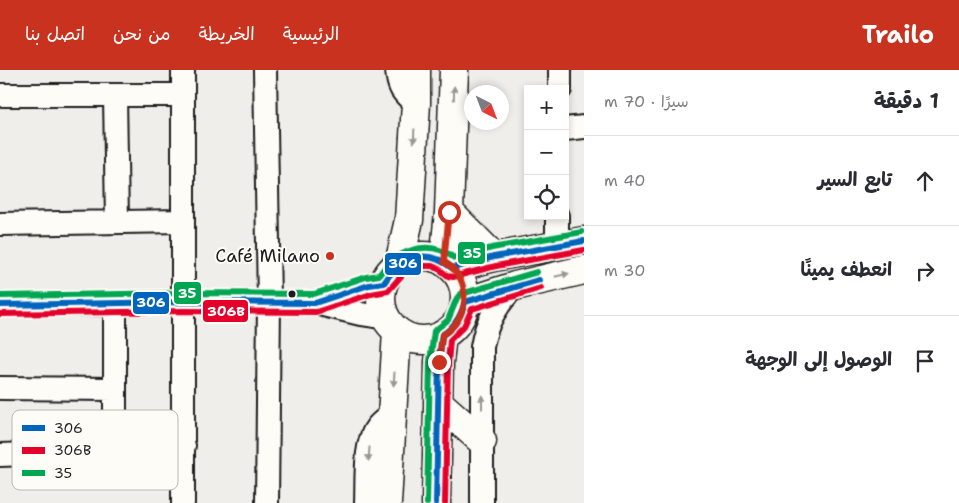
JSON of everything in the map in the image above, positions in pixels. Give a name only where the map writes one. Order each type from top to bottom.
[{"type":"main road","points":[[384,277],[411,258],[425,256],[438,259],[448,265],[459,276],[464,288],[465,302],[461,315],[454,326],[442,335],[430,339],[416,340],[403,335],[392,324],[381,300],[384,277],[409,220],[416,103],[416,70]]},
{"type":"main road","points":[[448,265],[454,70]]},
{"type":"main road","points":[[449,212],[494,257]]},
{"type":"main road","points":[[384,277],[409,220]]},
{"type":"main road","points":[[448,265],[584,241]]},
{"type":"main road","points":[[465,302],[515,286],[584,270]]},
{"type":"main road","points":[[387,503],[392,414],[392,324]]},
{"type":"main road","points":[[436,503],[439,362],[442,335]]},
{"type":"main road","points":[[438,402],[482,440]]},
{"type":"street","points":[[183,70],[183,503]]},
{"type":"street","points":[[265,70],[269,302],[267,503]]},
{"type":"street","points":[[396,70],[405,96],[416,103]]},
{"type":"street","points":[[560,70],[560,85]]},
{"type":"street","points":[[0,95],[182,95]]},
{"type":"street","points":[[116,95],[117,222]]},
{"type":"street","points":[[569,129],[584,127]]},
{"type":"street","points":[[556,246],[557,220]]},
{"type":"street","points":[[0,224],[182,221]]},
{"type":"street","points":[[316,303],[384,277]]},
{"type":"street","points":[[482,503],[482,347],[494,310],[515,286]]},
{"type":"street","points":[[0,305],[183,302],[316,303],[392,324]]},
{"type":"street","points":[[115,304],[115,410]]},
{"type":"street","points":[[0,388],[115,389]]},
{"type":"street","points":[[366,503],[369,446],[377,426],[392,414]]},
{"type":"street","points":[[178,446],[184,446]]},
{"type":"transit line","name":"35","points":[[0,296],[183,293],[314,294],[366,277],[379,275],[394,259],[413,250],[434,249],[454,258],[492,248],[582,232]]},
{"type":"transit line","name":"306","points":[[0,305],[183,302],[315,303],[369,285],[384,283],[398,267],[406,261],[415,258],[433,258],[452,268],[494,257],[584,241]]},
{"type":"transit line","name":"306B","points":[[0,314],[183,311],[316,312],[371,294],[388,291],[403,274],[417,266],[432,266],[453,277],[496,266],[584,250]]},
{"type":"transit line","name":"35","points":[[427,503],[430,362],[434,331],[448,320],[457,298],[461,294],[537,272]]},
{"type":"transit line","name":"306","points":[[436,503],[439,362],[442,335],[457,321],[465,302],[539,280]]},
{"type":"transit line","name":"306B","points":[[445,503],[450,340],[464,326],[472,309],[541,288]]},
{"type":"place","name":"Café Milano","points":[[330,256]]},
{"type":"route","points":[[439,362],[442,335],[454,326],[461,315],[465,302],[464,288],[459,276],[444,262],[449,212]]}]
